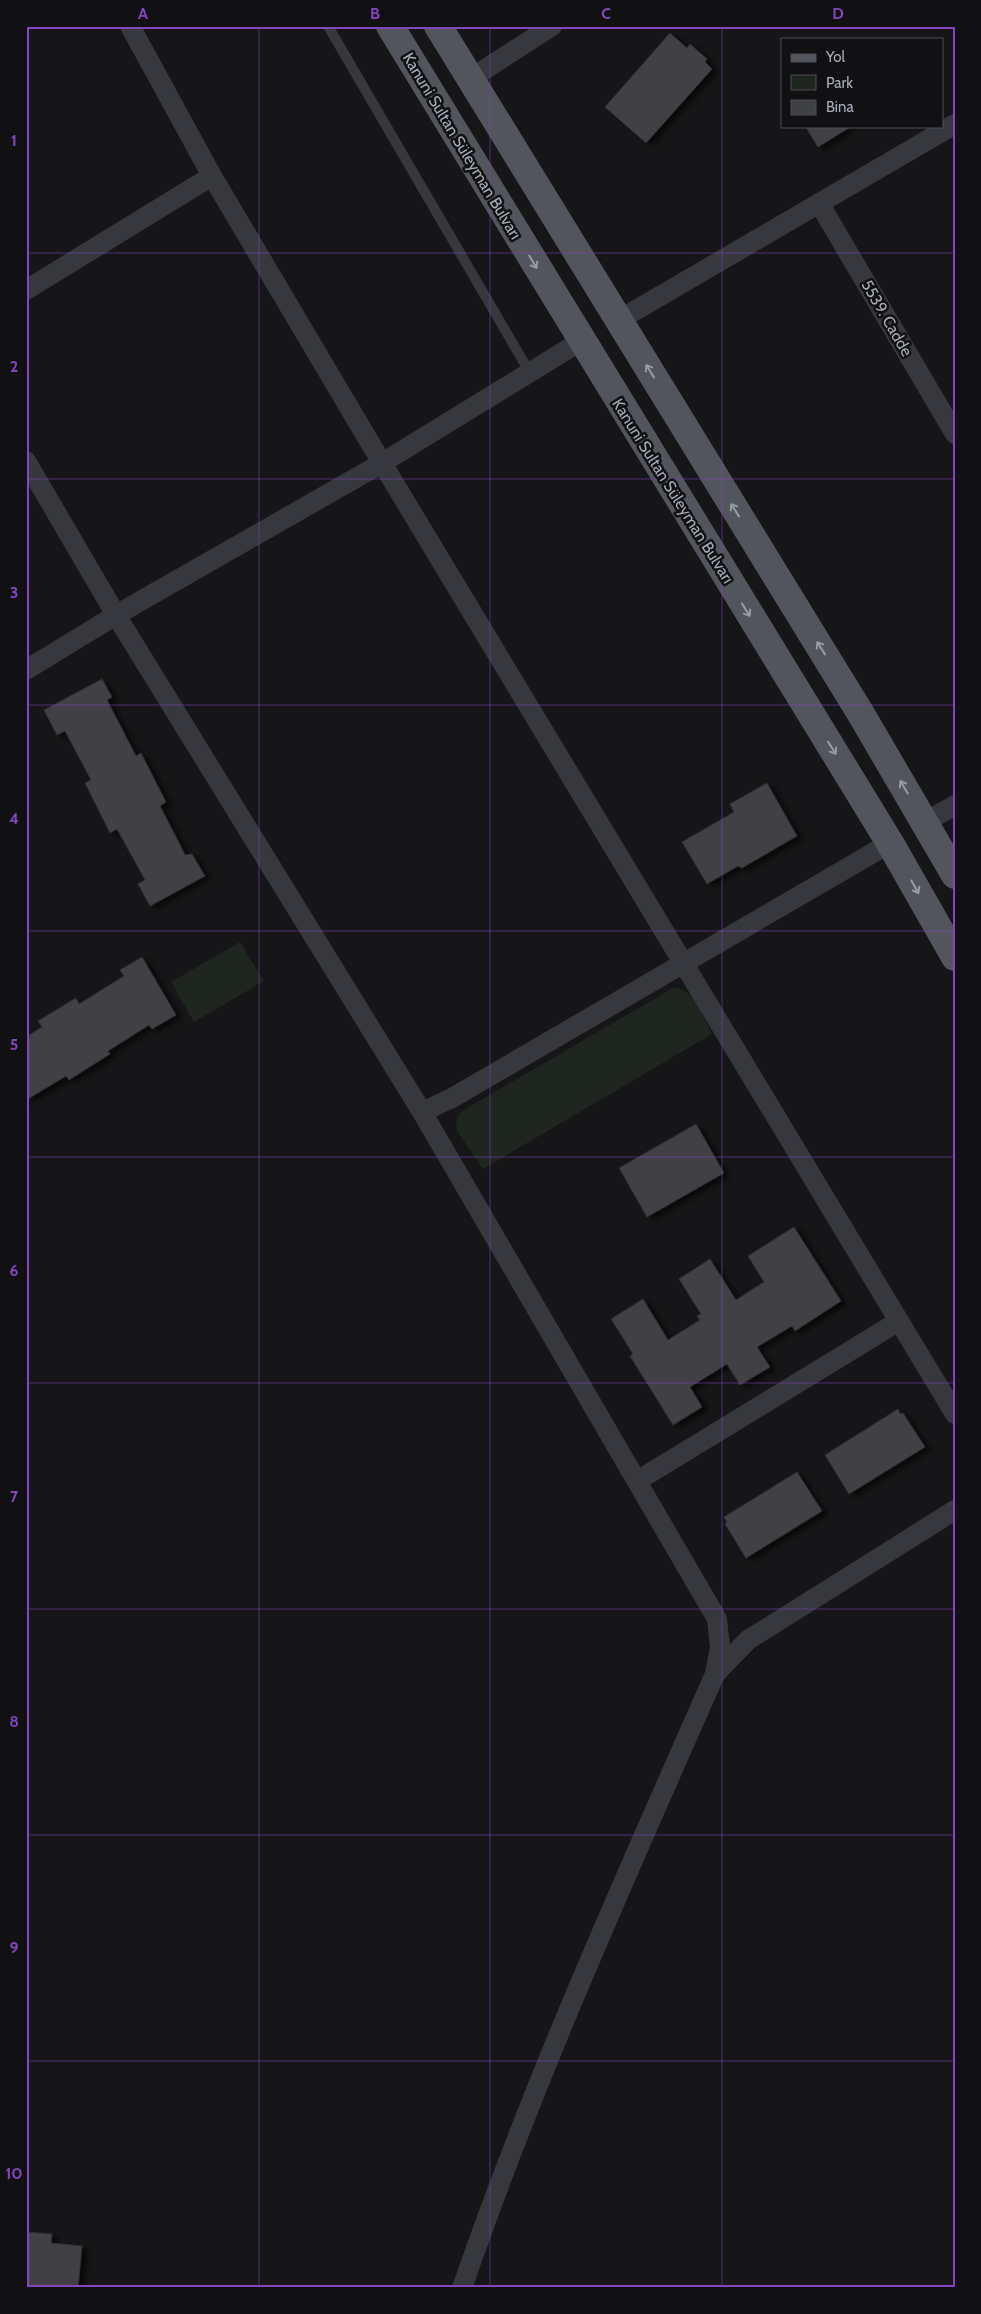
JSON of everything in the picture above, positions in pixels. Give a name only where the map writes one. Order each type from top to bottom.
[{"type":"main road","name":"Kanuni Sultan Süleyman Bulvarı","points":[[390,26],[581,341],[890,843],[955,957]]},
{"type":"main road","points":[[438,26],[925,822],[955,875]]},
{"type":"street","points":[[130,26],[212,176],[382,463],[955,1414]]},
{"type":"street","points":[[470,79],[552,26]]},
{"type":"street","points":[[619,320],[955,124]]},
{"type":"street","points":[[26,290],[212,176]]},
{"type":"street","name":"5539. Cadde","points":[[819,203],[955,434]]},
{"type":"street","points":[[26,670],[116,615],[382,463],[581,341]]},
{"type":"street","points":[[26,461],[116,615],[422,1112],[717,1619],[720,1647],[715,1674],[602,1933],[490,2208],[462,2288]]},
{"type":"street","points":[[925,822],[955,804]]},
{"type":"street","points":[[422,1112],[452,1098],[890,843]]},
{"type":"street","points":[[637,1481],[899,1321]]},
{"type":"street","points":[[715,1674],[748,1640],[955,1510]]},
{"type":"lane","points":[[328,26],[530,372]]},
{"type":"green space","points":[[240,942],[264,981],[194,1022],[171,982]]},
{"type":"green space","points":[[673,988],[681,989],[693,998],[712,1034],[483,1169],[457,1131],[456,1121],[462,1111]]},
{"type":"building","points":[[670,33],[687,48],[690,44],[707,59],[705,62],[712,69],[646,143],[605,107]]},
{"type":"building","points":[[806,128],[849,128],[818,147]]},
{"type":"building","points":[[102,679],[112,697],[107,700],[136,756],[141,753],[166,802],[160,806],[185,855],[192,854],[205,876],[150,906],[138,884],[145,880],[117,829],[110,833],[85,783],[91,780],[65,731],[57,735],[44,710]]},
{"type":"building","points":[[767,783],[797,836],[742,868],[738,866],[707,884],[682,842],[734,812],[730,804]]},
{"type":"building","points":[[142,957],[176,1015],[152,1029],[149,1025],[108,1051],[110,1054],[69,1080],[66,1076],[26,1100],[26,1037],[42,1027],[38,1021],[76,998],[79,1004],[124,976],[120,970]]},
{"type":"building","points":[[696,1124],[724,1173],[647,1217],[619,1168]]},
{"type":"building","points":[[794,1227],[841,1301],[795,1331],[792,1326],[757,1347],[770,1367],[740,1385],[727,1364],[690,1387],[702,1407],[673,1425],[630,1356],[633,1354],[611,1319],[643,1299],[668,1340],[700,1320],[697,1316],[701,1314],[679,1279],[710,1259],[736,1300],[764,1282],[748,1256]]},
{"type":"building","points":[[898,1409],[900,1414],[903,1413],[925,1447],[849,1494],[825,1455]]},
{"type":"building","points":[[797,1472],[822,1511],[746,1558],[725,1524],[727,1522],[724,1517]]},
{"type":"building","points":[[26,2232],[52,2234],[51,2243],[82,2246],[78,2288],[26,2288]]}]
